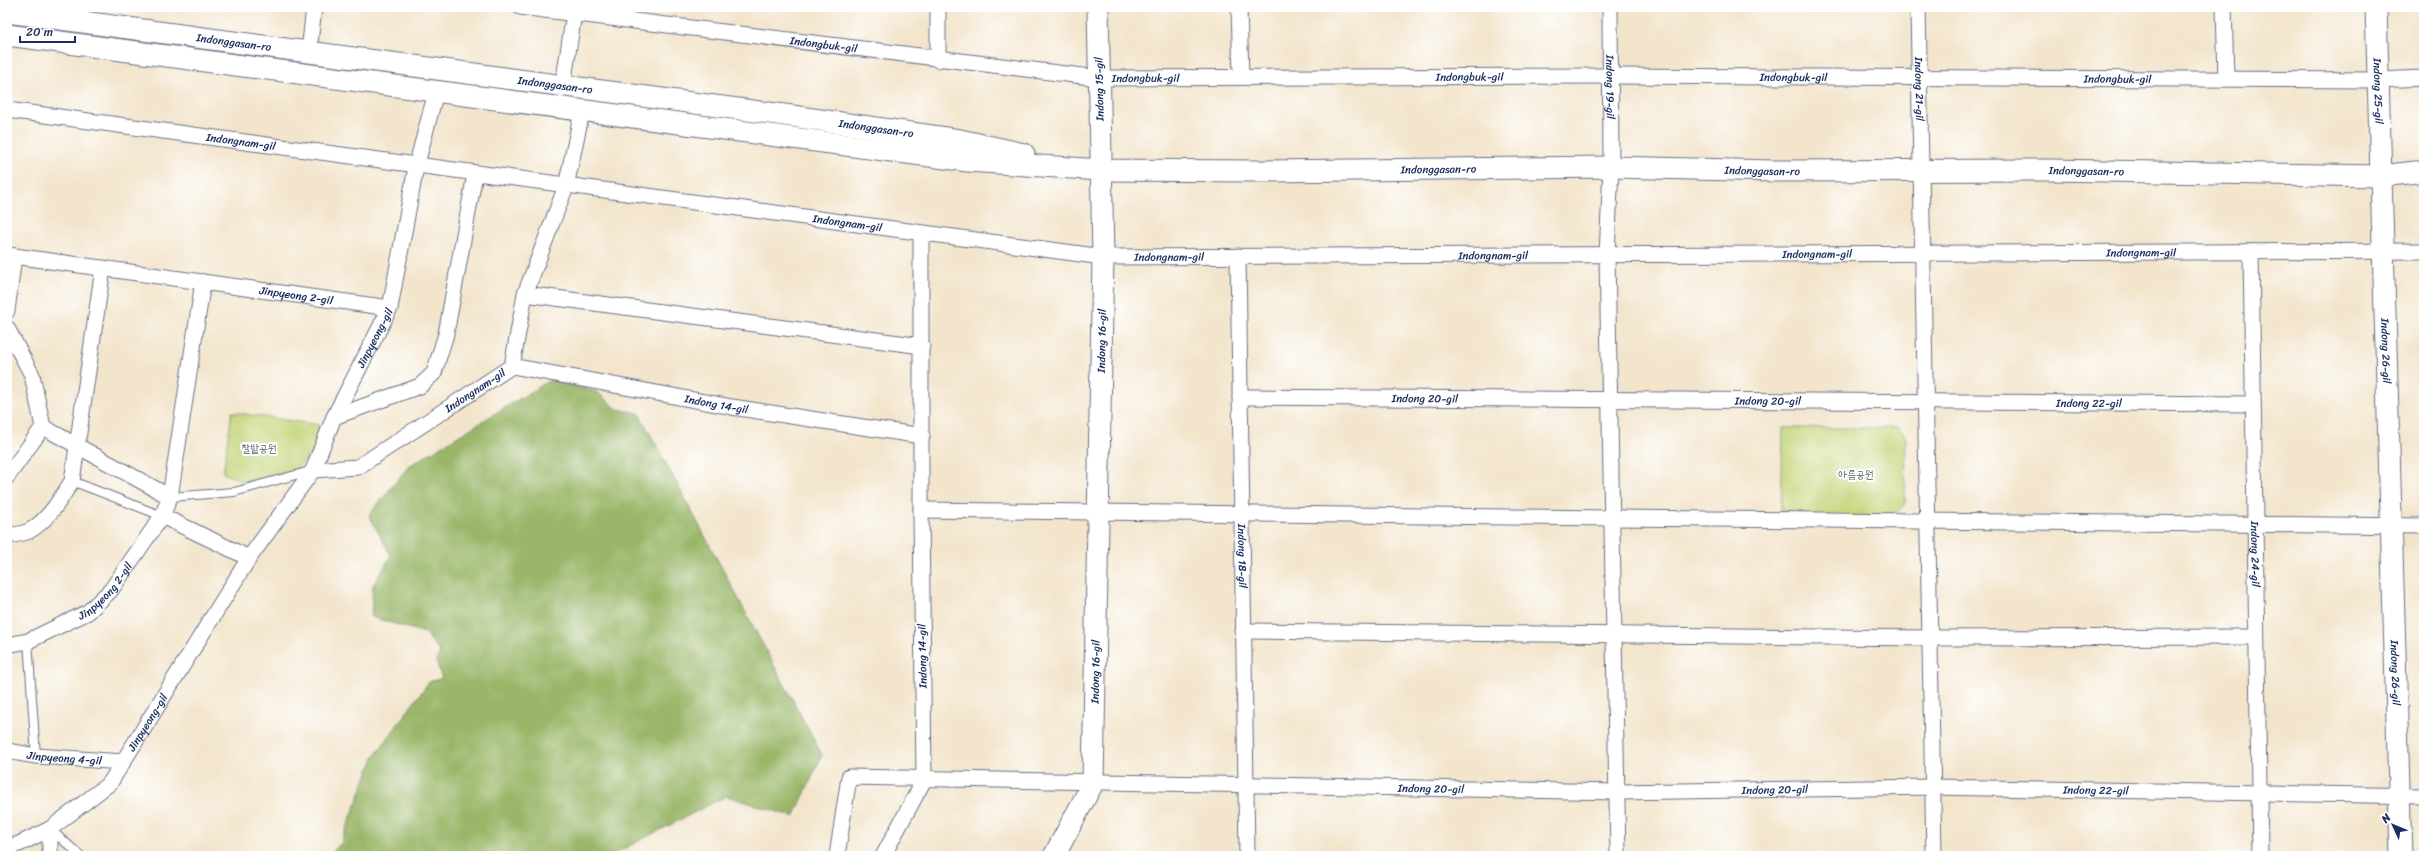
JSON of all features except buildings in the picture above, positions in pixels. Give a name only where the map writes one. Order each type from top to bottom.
[{"type":"main road","name":"Indong 15-gil","points":[[1098,7],[1101,170]]},
{"type":"main road","name":"Indong 25-gil","points":[[2376,7],[2381,176]]},
{"type":"main road","name":"Indonggasan-ro","points":[[7,12],[563,85],[960,140],[1101,170]]},
{"type":"main road","name":"Indonggasan-ro","points":[[7,35],[582,112],[968,161],[1101,170],[1261,171],[1611,167],[1921,171],[2051,170],[2381,176],[2424,171]]},
{"type":"main road","name":"Indong 16-gil","points":[[1054,856],[1093,783],[1100,512],[1103,257],[1101,170]]},
{"type":"main road","name":"Indong 26-gil","points":[[2381,176],[2401,856]]},
{"type":"street","points":[[309,52],[314,7]]},
{"type":"street","name":"Indongbuk-gil","points":[[520,7],[574,10],[938,60],[1099,78],[1610,76],[2226,78],[2378,80],[2424,78]]},
{"type":"street","points":[[938,7],[938,60]]},
{"type":"street","points":[[1239,7],[1242,77]]},
{"type":"street","name":"Indong 19-gil","points":[[1610,7],[1611,167]]},
{"type":"street","name":"Indong 21-gil","points":[[1918,7],[1921,171]]},
{"type":"street","points":[[2224,7],[2226,78]]},
{"type":"street","points":[[563,85],[574,10]]},
{"type":"street","name":"Jinpyeong-gil","points":[[7,848],[20,844],[50,829],[110,783],[249,558],[313,470],[334,417],[390,308],[416,167],[436,92]]},
{"type":"street","name":"Indongnam-gil","points":[[7,110],[416,167],[1103,257],[2424,251]]},
{"type":"street","points":[[566,186],[582,112]]},
{"type":"street","points":[[1611,167],[1607,255],[1618,856]]},
{"type":"street","points":[[1921,171],[1934,856]]},
{"type":"street","points":[[334,417],[420,386],[434,373],[446,334],[475,174]]},
{"type":"street","name":"Indongnam-gil","points":[[313,470],[358,467],[512,366],[525,294],[566,186]]},
{"type":"street","name":"Indong 14-gil","points":[[883,856],[924,780],[920,510],[922,436],[921,233]]},
{"type":"street","name":"Indong 24-gil","points":[[2251,252],[2255,637],[2260,856]]},
{"type":"street","name":"Jinpyeong 2-gil","points":[[7,311],[11,256],[390,308]]},
{"type":"street","name":"Indong 18-gil","points":[[1238,256],[1246,856]]},
{"type":"street","points":[[7,536],[28,531],[43,520],[58,503],[72,481],[103,268]]},
{"type":"street","name":"Jinpyeong 2-gil","points":[[7,645],[28,641],[88,612],[111,590],[162,516],[170,497],[203,282]]},
{"type":"street","points":[[525,294],[922,346]]},
{"type":"street","points":[[7,328],[32,374],[43,427],[7,477]]},
{"type":"street","name":"Indong 14-gil","points":[[512,366],[732,407],[922,436]]},
{"type":"street","name":"Indong 20-gil","points":[[1240,397],[1926,403]]},
{"type":"street","name":"Indong 22-gil","points":[[1926,403],[2253,404]]},
{"type":"street","points":[[43,427],[170,497]]},
{"type":"street","points":[[920,510],[1612,518],[1928,524],[2255,524],[2424,526]]},
{"type":"street","points":[[162,516],[249,558]]},
{"type":"street","points":[[1243,631],[1614,633],[1930,638],[2255,637]]},
{"type":"street","name":"Jinpyeong 4-gil","points":[[7,751],[36,756],[123,762]]},
{"type":"street","points":[[837,856],[849,777],[924,780],[1245,786]]},
{"type":"street","name":"Indong 20-gil","points":[[1245,786],[1617,792],[1933,787]]},
{"type":"street","name":"Indong 22-gil","points":[[1933,787],[2259,792]]},
{"type":"street","points":[[2259,792],[2424,796]]},
{"type":"street","points":[[50,829],[50,856]]},
{"type":"lane","points":[[170,497],[234,492],[313,470]]},
{"type":"lane","points":[[72,481],[162,516]]},
{"type":"lane","points":[[28,641],[36,756]]},
{"type":"lane","points":[[50,829],[81,856]]},
{"type":"green space","points":[[552,379],[597,392],[617,409],[639,413],[822,755],[794,817],[726,796],[610,856],[329,856],[341,843],[374,757],[429,682],[442,678],[436,661],[440,652],[425,633],[371,617],[373,585],[391,556],[369,515],[409,466]]},
{"type":"green space","name":"찰밭공원","points":[[232,412],[319,425],[317,449],[292,472],[244,482],[223,473]]},
{"type":"green space","name":"아름공원","points":[[1783,428],[1899,428],[1906,438],[1905,504],[1889,521],[1781,515]]}]
